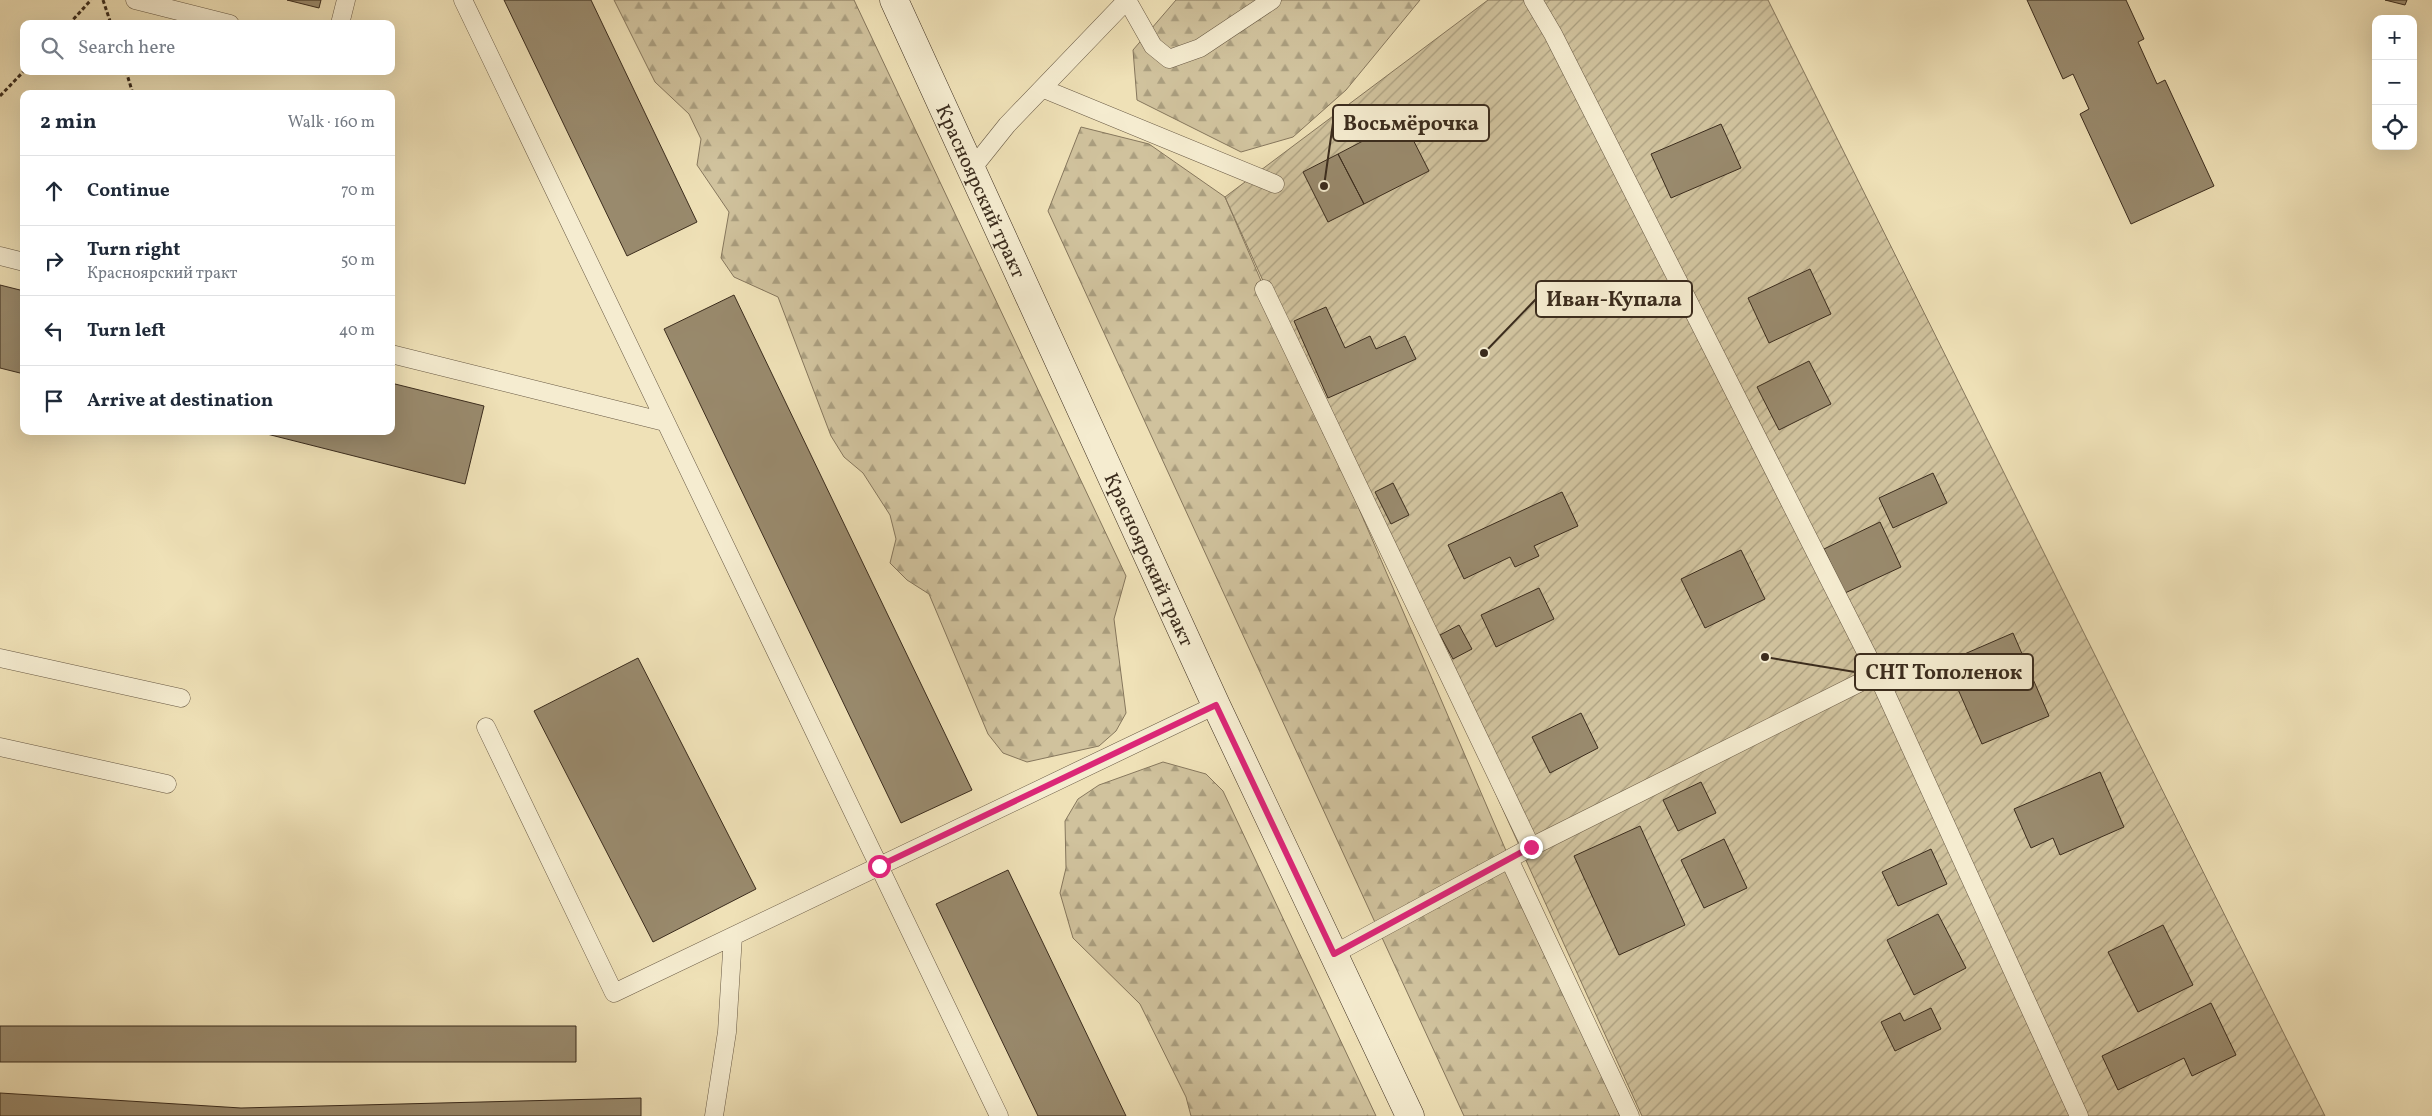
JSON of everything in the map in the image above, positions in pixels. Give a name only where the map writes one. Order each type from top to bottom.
[{"type":"main road","name":"Красноярский тракт","points":[[894,0],[1216,705],[1410,1116]]},
{"type":"lane","points":[[135,0],[214,20]]},
{"type":"lane","points":[[341,20],[346,0]]},
{"type":"lane","points":[[463,0],[999,1116]]},
{"type":"lane","points":[[971,170],[1008,125],[1127,0],[1152,46],[1169,59],[1200,48],[1272,0]]},
{"type":"lane","points":[[1533,0],[1554,34],[1877,674],[2079,1116]]},
{"type":"lane","points":[[1044,89],[1275,184]]},
{"type":"lane","points":[[0,256],[20,261]]},
{"type":"lane","points":[[1264,289],[1531,847]]},
{"type":"lane","points":[[395,355],[665,422]]},
{"type":"lane","points":[[0,658],[182,698]]},
{"type":"lane","points":[[1334,954],[1531,847],[1877,674]]},
{"type":"lane","points":[[486,727],[614,993],[1216,705]]},
{"type":"lane","points":[[0,747],[167,784]]},
{"type":"lane","points":[[1509,860],[1630,1116]]},
{"type":"lane","points":[[714,1116],[727,1032],[733,936]]},
{"type":"path","points":[[73,20],[92,0]]},
{"type":"path","points":[[103,0],[109,20]]},
{"type":"path","points":[[0,96],[20,75]]},
{"type":"path","points":[[127,75],[132,90]]},
{"type":"green space","points":[[614,0],[854,0],[1126,576],[1114,619],[1126,713],[1116,731],[1099,746],[1027,762],[1003,753],[988,734],[929,594],[907,580],[890,563],[896,539],[890,515],[863,473],[844,457],[831,436],[778,297],[734,277],[721,258],[729,212],[697,165],[701,139],[689,114],[655,82]]},
{"type":"green space","points":[[1176,0],[1420,0],[1346,90],[1293,137],[1241,152],[1137,100],[1133,50]]},
{"type":"green space","points":[[1488,0],[1768,0],[2325,1116],[1642,1116],[1225,197]]},
{"type":"green space","points":[[1081,127],[1149,144],[1225,197],[1620,1116],[1464,1116],[1048,211]]},
{"type":"green space","points":[[1163,762],[1206,774],[1223,791],[1376,1116],[1191,1116],[1186,1097],[1140,1004],[1073,938],[1060,893],[1066,868],[1065,821],[1078,799],[1099,785]]},
{"type":"building","points":[[287,0],[321,0],[319,8]]},
{"type":"building","points":[[504,0],[591,0],[697,222],[627,256]]},
{"type":"building","points":[[2027,0],[2126,0],[2144,39],[2138,42],[2157,84],[2165,80],[2214,186],[2131,224],[2080,114],[2089,109],[2073,74],[2063,79]]},
{"type":"building","points":[[2385,0],[2407,0],[2405,5]]},
{"type":"building","points":[[1403,120],[1429,171],[1364,204],[1338,154]]},
{"type":"building","points":[[1721,124],[1741,168],[1671,198],[1651,154]]},
{"type":"building","points":[[1338,154],[1364,204],[1328,222],[1303,172]]},
{"type":"building","points":[[1810,269],[1831,314],[1769,343],[1748,298]]},
{"type":"building","points":[[0,285],[20,290],[20,373],[0,368]]},
{"type":"building","points":[[734,295],[972,790],[901,823],[664,329]]},
{"type":"building","points":[[1326,307],[1345,348],[1370,336],[1376,349],[1405,336],[1416,359],[1328,398],[1294,321]]},
{"type":"building","points":[[1809,361],[1831,404],[1779,430],[1757,387]]},
{"type":"building","points":[[395,384],[484,406],[465,484],[271,435],[395,435]]},
{"type":"building","points":[[1933,473],[1947,503],[1893,528],[1879,498]]},
{"type":"building","points":[[1393,483],[1409,515],[1391,524],[1375,492]]},
{"type":"building","points":[[1562,492],[1578,526],[1534,546],[1539,556],[1515,567],[1510,557],[1464,579],[1448,545]]},
{"type":"building","points":[[1880,522],[1901,567],[1845,593],[1824,549]]},
{"type":"building","points":[[1741,550],[1765,599],[1705,628],[1681,579]]},
{"type":"building","points":[[1539,588],[1554,619],[1496,647],[1481,615]]},
{"type":"building","points":[[1459,625],[1472,649],[1453,659],[1440,635]]},
{"type":"building","points":[[2013,633],[2049,716],[1982,744],[1946,662]]},
{"type":"building","points":[[638,658],[756,889],[653,942],[534,711]]},
{"type":"building","points":[[1581,713],[1598,748],[1550,773],[1532,737]]},
{"type":"building","points":[[2100,772],[2124,827],[2060,855],[2053,838],[2031,848],[2014,809]]},
{"type":"building","points":[[1701,782],[1716,813],[1678,831],[1663,800]]},
{"type":"building","points":[[1640,826],[1685,925],[1619,955],[1574,856]]},
{"type":"building","points":[[1724,839],[1747,888],[1704,908],[1681,860]]},
{"type":"building","points":[[1931,849],[1947,884],[1898,906],[1882,872]]},
{"type":"building","points":[[1008,870],[1126,1116],[1038,1116],[936,904]]},
{"type":"building","points":[[1938,914],[1966,968],[1914,995],[1887,940]]},
{"type":"building","points":[[2163,925],[2193,985],[2138,1012],[2108,952]]},
{"type":"building","points":[[2211,1003],[2236,1055],[2192,1076],[2184,1058],[2118,1090],[2102,1056]]},
{"type":"building","points":[[1931,1008],[1941,1029],[1895,1051],[1881,1022],[1900,1013],[1904,1021]]},
{"type":"building","points":[[0,1026],[576,1026],[576,1062],[0,1062]]},
{"type":"building","points":[[0,1093],[241,1108],[641,1098],[641,1116],[0,1116]]},
{"type":"place","name":"Восьмёрочка","points":[[1324,186]]},
{"type":"place","name":"Иван-Купала","points":[[1484,353]]},
{"type":"place","name":"СНТ Тополенок","points":[[1765,657]]},
{"type":"route","points":[[879,866],[1216,705],[1334,954],[1531,847]]}]
